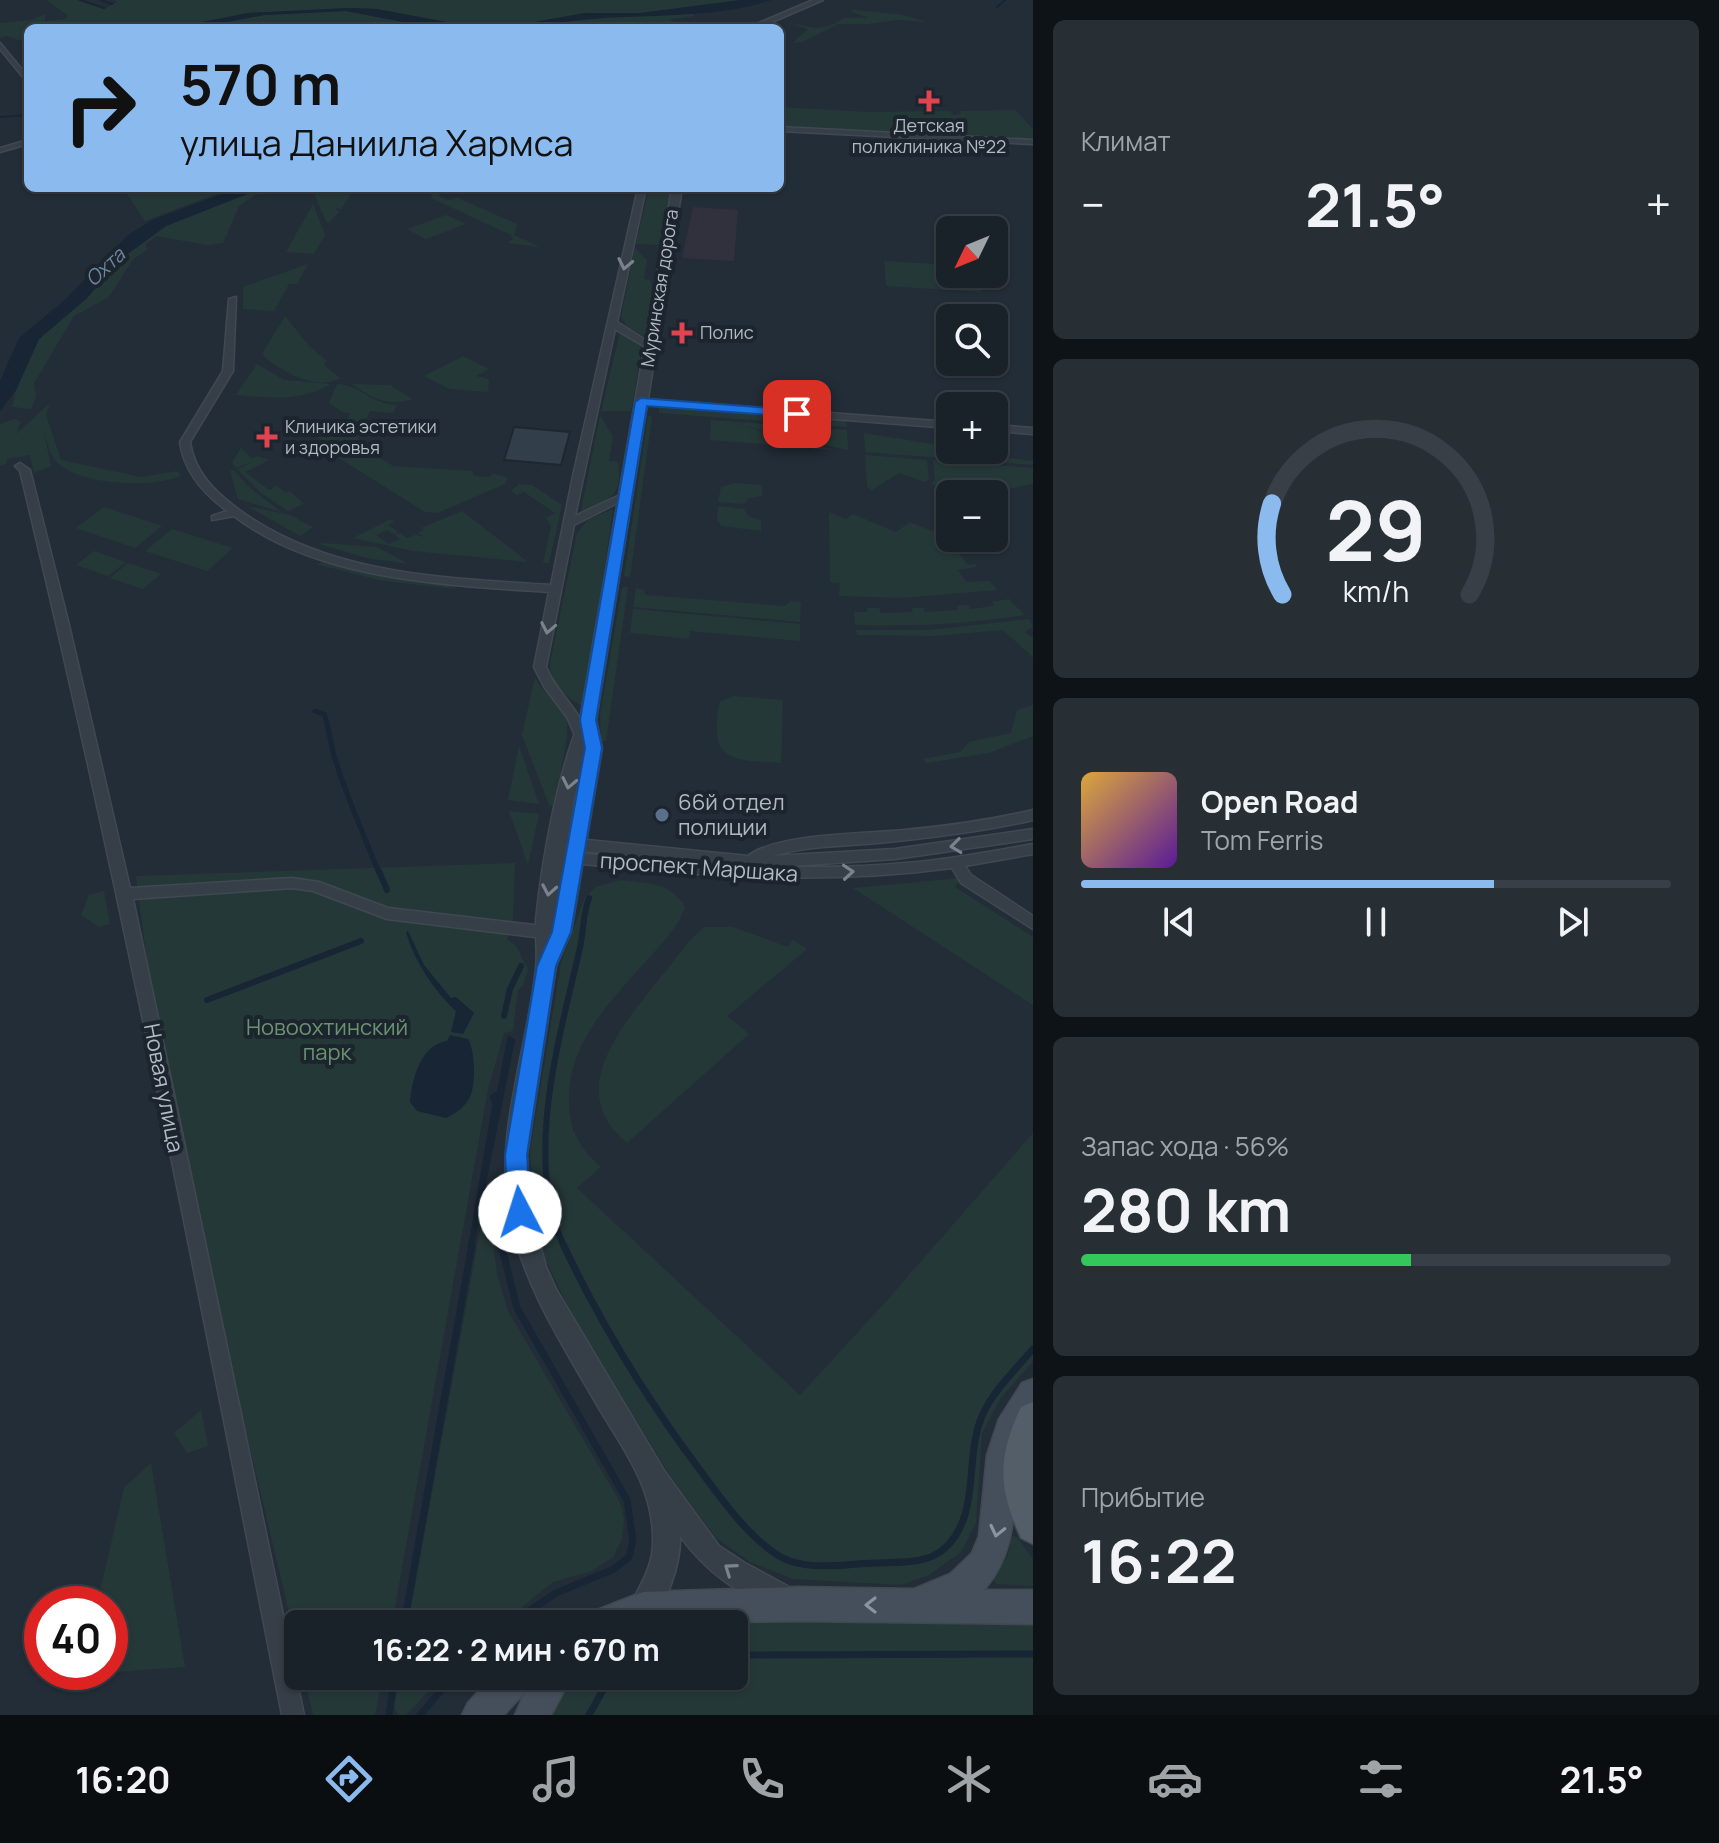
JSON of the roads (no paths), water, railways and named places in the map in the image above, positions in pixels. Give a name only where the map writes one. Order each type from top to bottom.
[{"type":"main road","points":[[917,1605],[970,1580],[991,1554],[1000,1518],[1004,1452],[1012,1424],[1033,1394]]},
{"type":"main road","points":[[1033,1419],[1019,1454],[1018,1476],[1024,1510],[1033,1526]]},
{"type":"main road","points":[[643,1609],[799,1604],[1033,1607]]},
{"type":"main road","points":[[480,1715],[503,1690]]},
{"type":"main road","points":[[533,1715],[545,1690]]},
{"type":"street","points":[[761,24],[819,0]]},
{"type":"street","points":[[0,45],[24,76]]},
{"type":"street","points":[[784,129],[1033,142]]},
{"type":"street","points":[[0,150],[24,143]]},
{"type":"street","points":[[585,727],[544,680],[540,667],[641,192]]},
{"type":"street","name":"Муринская дорога","points":[[676,192],[585,727],[576,745],[556,849],[543,932],[546,966],[516,1155],[516,1182],[522,1225],[549,1299],[656,1481],[710,1555],[767,1592],[799,1604]]},
{"type":"street","points":[[233,299],[228,371],[185,442],[197,475],[233,513],[313,554],[354,565],[411,575],[555,589]]},
{"type":"street","points":[[613,324],[650,346]]},
{"type":"street","points":[[641,402],[936,424]]},
{"type":"street","points":[[1008,429],[1033,431]]},
{"type":"street","name":"Новая улица","points":[[20,466],[25,470],[57,591],[125,894],[293,1715]]},
{"type":"street","points":[[570,523],[626,496]]},
{"type":"street","points":[[216,518],[233,513]]},
{"type":"street","name":"Муринская дорога","points":[[546,966],[562,932],[594,748],[585,727]]},
{"type":"street","points":[[747,861],[786,845],[973,826],[1033,815]]},
{"type":"street","name":"проспект Маршака","points":[[556,849],[747,861],[895,854],[1033,834]]},
{"type":"street","name":"проспект Маршака","points":[[576,851],[699,871],[797,875],[955,862],[1033,849]]},
{"type":"street","points":[[955,862],[966,879],[1033,923]]},
{"type":"street","points":[[125,894],[292,883],[314,886],[387,913],[543,932]]},
{"type":"street","name":"Муринская дорога","points":[[643,1609],[658,1585],[666,1563],[669,1536],[656,1481]]},
{"type":"water","points":[[741,0],[771,0],[704,13],[523,24],[585,13],[641,13]]},
{"type":"water","points":[[377,9],[458,24],[414,24],[346,11],[264,15],[216,24],[192,24],[248,13]]},
{"type":"water","name":"Охта","points":[[227,192],[252,192],[166,226],[118,261],[87,298],[39,339],[16,390],[0,411],[0,381],[19,338],[68,297],[128,235],[154,219]]},
{"type":"water","points":[[408,931],[424,965],[451,998],[456,997],[474,1013],[463,1034],[451,1032],[456,1011],[440,995],[420,965]]},
{"type":"water","points":[[450,1035],[468,1039],[474,1076],[468,1101],[446,1118],[417,1111],[410,1102],[416,1073],[424,1056],[438,1044],[447,1041]]},
{"type":"water","points":[[508,1035],[515,1040],[485,1189],[490,1209],[481,1211],[475,1225],[473,1218],[492,1106],[490,1096],[497,1091]]},
{"type":"waterway","points":[[80,0],[104,8]]},
{"type":"waterway","points":[[101,0],[112,4]]},
{"type":"waterway","points":[[997,7],[1005,0]]},
{"type":"waterway","points":[[0,117],[24,115]]},
{"type":"waterway","points":[[315,711],[324,714],[334,756],[379,873]]},
{"type":"waterway","points":[[379,871],[387,890]]},
{"type":"waterway","points":[[564,1246],[552,1212],[546,1176],[545,1138],[555,1061],[589,898]]},
{"type":"waterway","points":[[207,1000],[361,941]]},
{"type":"waterway","points":[[504,1016],[510,989],[521,966]]},
{"type":"waterway","points":[[485,1205],[490,1209],[501,1246]]},
{"type":"waterway","points":[[471,1246],[476,1220]]},
{"type":"waterway","points":[[407,1610],[472,1244]]},
{"type":"waterway","points":[[501,1244],[517,1308],[627,1500],[633,1540],[629,1557],[614,1569],[556,1593],[530,1610]]},
{"type":"waterway","points":[[564,1246],[628,1364],[705,1477],[758,1540],[779,1556],[802,1564],[826,1566],[912,1562],[930,1557],[945,1548],[956,1535],[968,1503],[974,1450],[982,1416],[998,1389],[1033,1349]]},
{"type":"waterway","points":[[748,1655],[1033,1654]]},
{"type":"waterway","points":[[389,1715],[393,1690]]},
{"type":"waterway","points":[[420,1715],[441,1690]]},
{"type":"waterway","points":[[589,1715],[603,1690]]},
{"type":"place","name":"Детская поликлиника №22","points":[[929,101]]},
{"type":"place","name":"Полис","points":[[682,333]]},
{"type":"place","name":"Клиника эстетики и здоровья","points":[[267,437]]},
{"type":"place","name":"66й отдел полиции","points":[[662,815]]},
{"type":"park label","name":"Новоохтинский парк","points":[[327,1040]]}]
